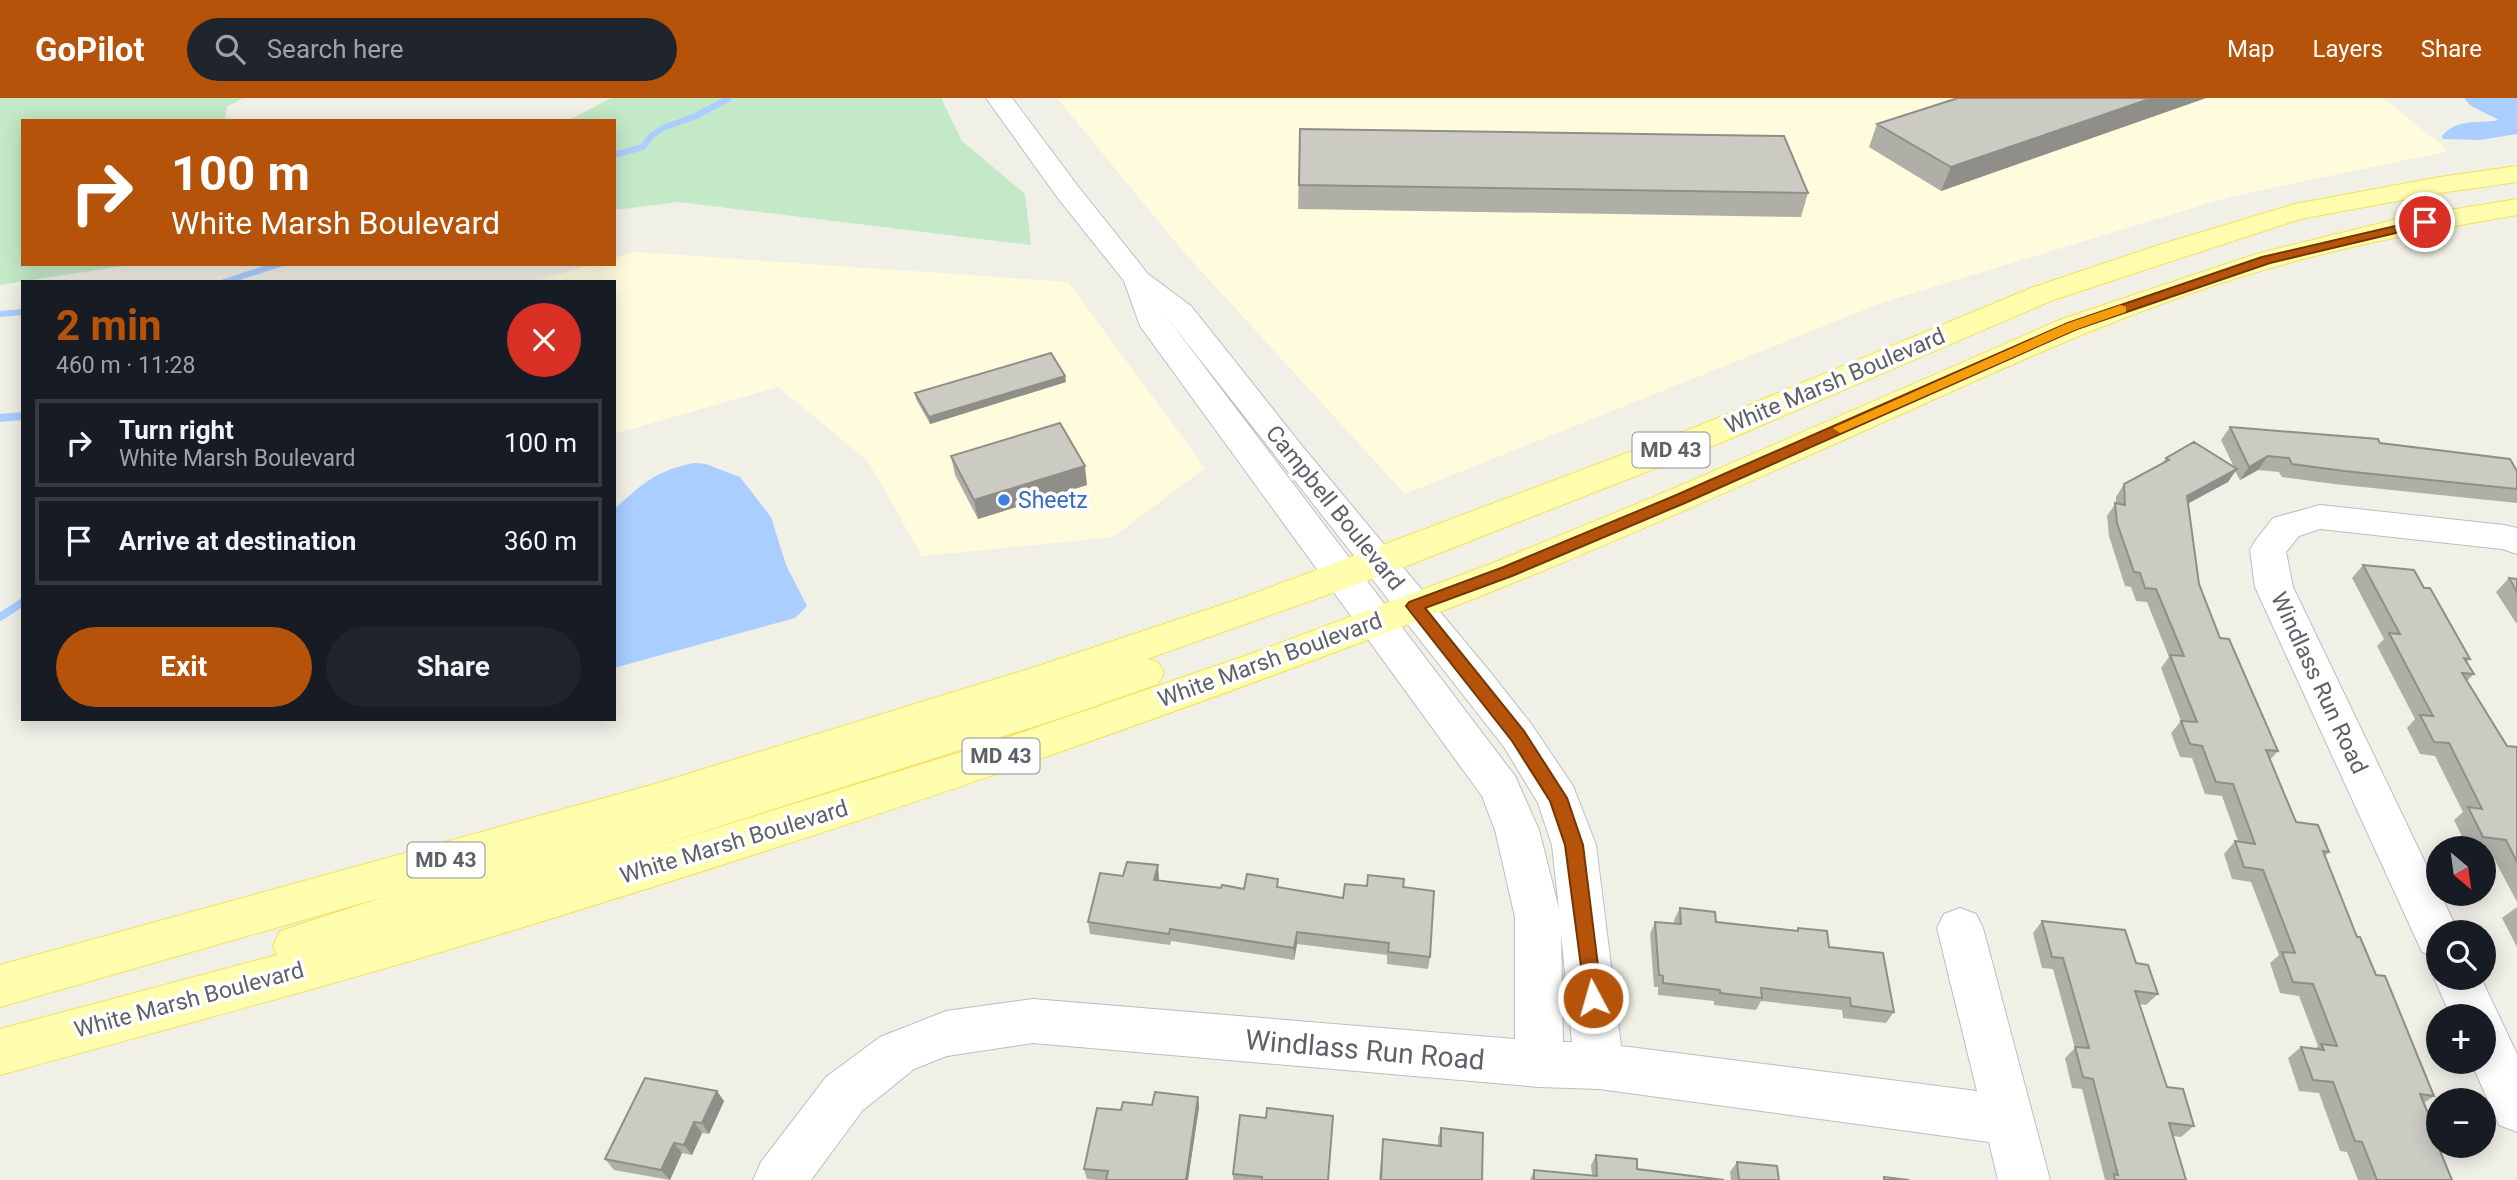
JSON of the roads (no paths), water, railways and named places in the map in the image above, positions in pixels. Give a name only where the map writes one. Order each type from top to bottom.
[{"type":"main road","name":"White Marsh Boulevard","points":[[0,1052],[461,926],[776,829],[1033,745],[1273,661],[1372,591],[1713,433],[2042,294],[2295,212],[2440,185],[2517,174]]},
{"type":"main road","name":"White Marsh Boulevard","points":[[0,986],[655,801],[1041,680],[1372,591],[1507,572],[2073,326],[2266,260],[2402,226],[2517,207]]},
{"type":"street","name":"Campbell Boulevard","points":[[999,98],[1138,280],[1151,320],[1372,591],[1518,736],[1558,798],[1574,845],[1599,1066]]},
{"type":"street","name":"Windlass Run Road","points":[[2430,920],[2274,587],[2268,550],[2286,527],[2320,517],[2504,537],[2517,541]]},
{"type":"street","name":"Campbell Boulevard","points":[[1372,591],[1500,788],[1517,830],[1538,916],[1539,1064]]},
{"type":"street","points":[[1960,928],[2024,1180]]},
{"type":"street","name":"Windlass Run Road","points":[[779,1180],[844,1094],[897,1053],[946,1034],[1033,1021],[1539,1064],[1599,1066],[2009,1120]]},
{"type":"street","points":[[2496,1063],[2517,1108]]},
{"type":"water","points":[[2464,98],[2517,98],[2517,134],[2480,140],[2443,139],[2442,136],[2454,126],[2499,120],[2471,106]]},
{"type":"water","points":[[706,464],[740,477],[771,517],[786,565],[807,606],[795,618],[616,667],[616,507],[659,474],[680,466]]},
{"type":"waterway","points":[[616,154],[643,147],[651,136],[663,128],[696,116],[729,98]]},
{"type":"waterway","points":[[230,280],[274,266]]},
{"type":"waterway","points":[[0,314],[21,312]]},
{"type":"waterway","points":[[0,418],[21,416]]},
{"type":"waterway","points":[[0,617],[21,603]]},
{"type":"place","name":"Sheetz","points":[[1004,500]]}]
